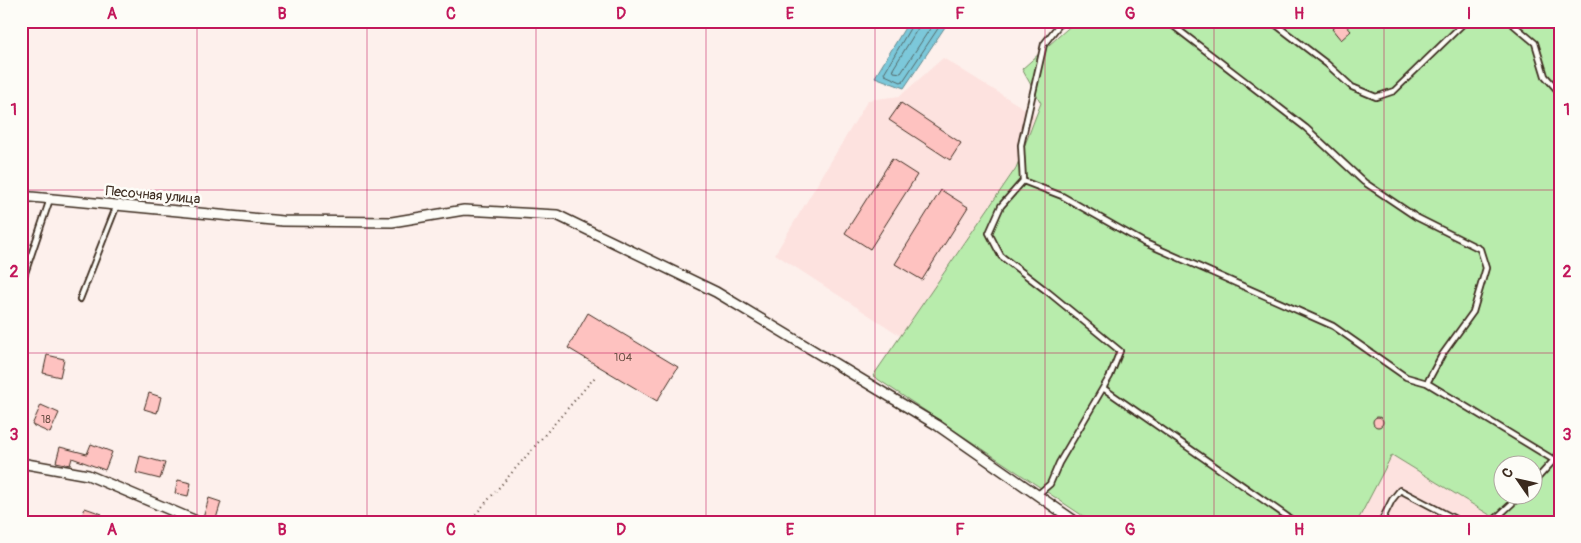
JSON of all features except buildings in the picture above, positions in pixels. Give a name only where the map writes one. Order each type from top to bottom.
[{"type":"street","name":"Песочная улица","points":[[21,196],[283,221],[392,222],[464,210],[557,215],[716,292],[938,425],[1076,522]]},
{"type":"street","points":[[21,463],[88,475],[194,520]]},
{"type":"lane","points":[[1037,495],[1050,484],[1059,463],[1110,376],[1120,351],[1002,256],[990,233],[1001,206],[1023,181],[1021,144],[1044,44],[1062,21]]},
{"type":"lane","points":[[1167,21],[1306,128],[1364,182],[1416,217],[1480,249],[1486,268],[1472,312],[1442,355],[1427,383]]},
{"type":"lane","points":[[1271,21],[1352,87],[1376,98],[1394,91],[1466,21]]},
{"type":"lane","points":[[1508,21],[1535,43],[1545,76],[1560,92]]},
{"type":"lane","points":[[1023,181],[1062,196],[1143,242],[1333,326],[1406,377],[1427,383],[1560,465]]},
{"type":"lane","points":[[21,285],[50,199]]},
{"type":"lane","points":[[80,299],[117,205]]},
{"type":"lane","points":[[1103,388],[1295,522]]},
{"type":"lane","points":[[1544,471],[1560,452]]},
{"type":"lane","points":[[1381,522],[1392,500],[1400,490],[1461,522]]},
{"type":"lane","points":[[1493,522],[1510,506]]},
{"type":"path","points":[[469,522],[595,377]]},
{"type":"shaded area","points":[[943,58],[1036,116],[1016,168],[901,336],[775,254],[868,100],[900,96]]},
{"type":"shaded area","points":[[1392,455],[1498,520],[1497,522],[1357,522]]},
{"type":"green space","points":[[1076,21],[1560,21],[1560,522],[1497,522],[1498,520],[1392,455],[1357,522],[1092,522],[873,376],[1016,168],[1041,103],[1022,69]]},
{"type":"water","points":[[909,21],[949,21],[904,88],[875,77]]}]
